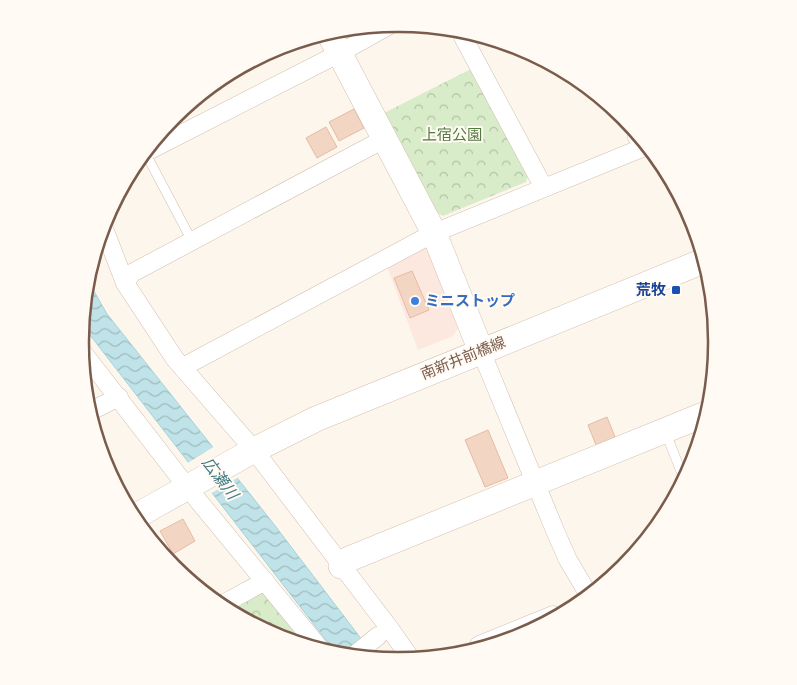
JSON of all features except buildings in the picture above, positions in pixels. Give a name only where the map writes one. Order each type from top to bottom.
[{"type":"street","points":[[160,144],[335,45],[365,34]]},
{"type":"street","points":[[465,40],[544,188]]},
{"type":"street","points":[[335,45],[434,233],[568,560],[585,589]]},
{"type":"street","points":[[125,283],[132,273],[384,139]]},
{"type":"street","points":[[183,368],[434,233],[544,188],[638,146]]},
{"type":"street","points":[[107,237],[125,283],[183,368],[254,450],[390,629],[405,652]]},
{"type":"street","name":"南新井前橋線","points":[[192,485],[254,450],[316,419],[699,265]]},
{"type":"street","points":[[89,360],[192,485],[265,581],[313,641]]},
{"type":"street","points":[[95,409],[119,397]]},
{"type":"street","points":[[341,566],[349,559],[700,416]]},
{"type":"street","points":[[141,514],[192,485]]},
{"type":"street","points":[[228,601],[265,581]]},
{"type":"lane","points":[[149,160],[192,241]]},
{"type":"lane","points":[[664,431],[681,471]]},
{"type":"shaded area","points":[[424,247],[431,249],[460,325],[453,336],[418,350],[386,264]]},
{"type":"green space","name":"上宿公園","points":[[473,68],[528,175],[526,182],[443,216],[436,212],[384,113]]},
{"type":"green space","points":[[262,592],[267,595],[301,637],[261,621],[236,606]]},
{"type":"water","name":"広瀬川","points":[[93,289],[107,314],[273,523],[371,651],[330,645],[88,333]]},
{"type":"pier","points":[[215,446],[239,477],[210,494],[186,464]]},
{"type":"place","name":"荒牧","points":[[676,290]]},
{"type":"place","name":"ミニストップ","points":[[415,301]]}]
